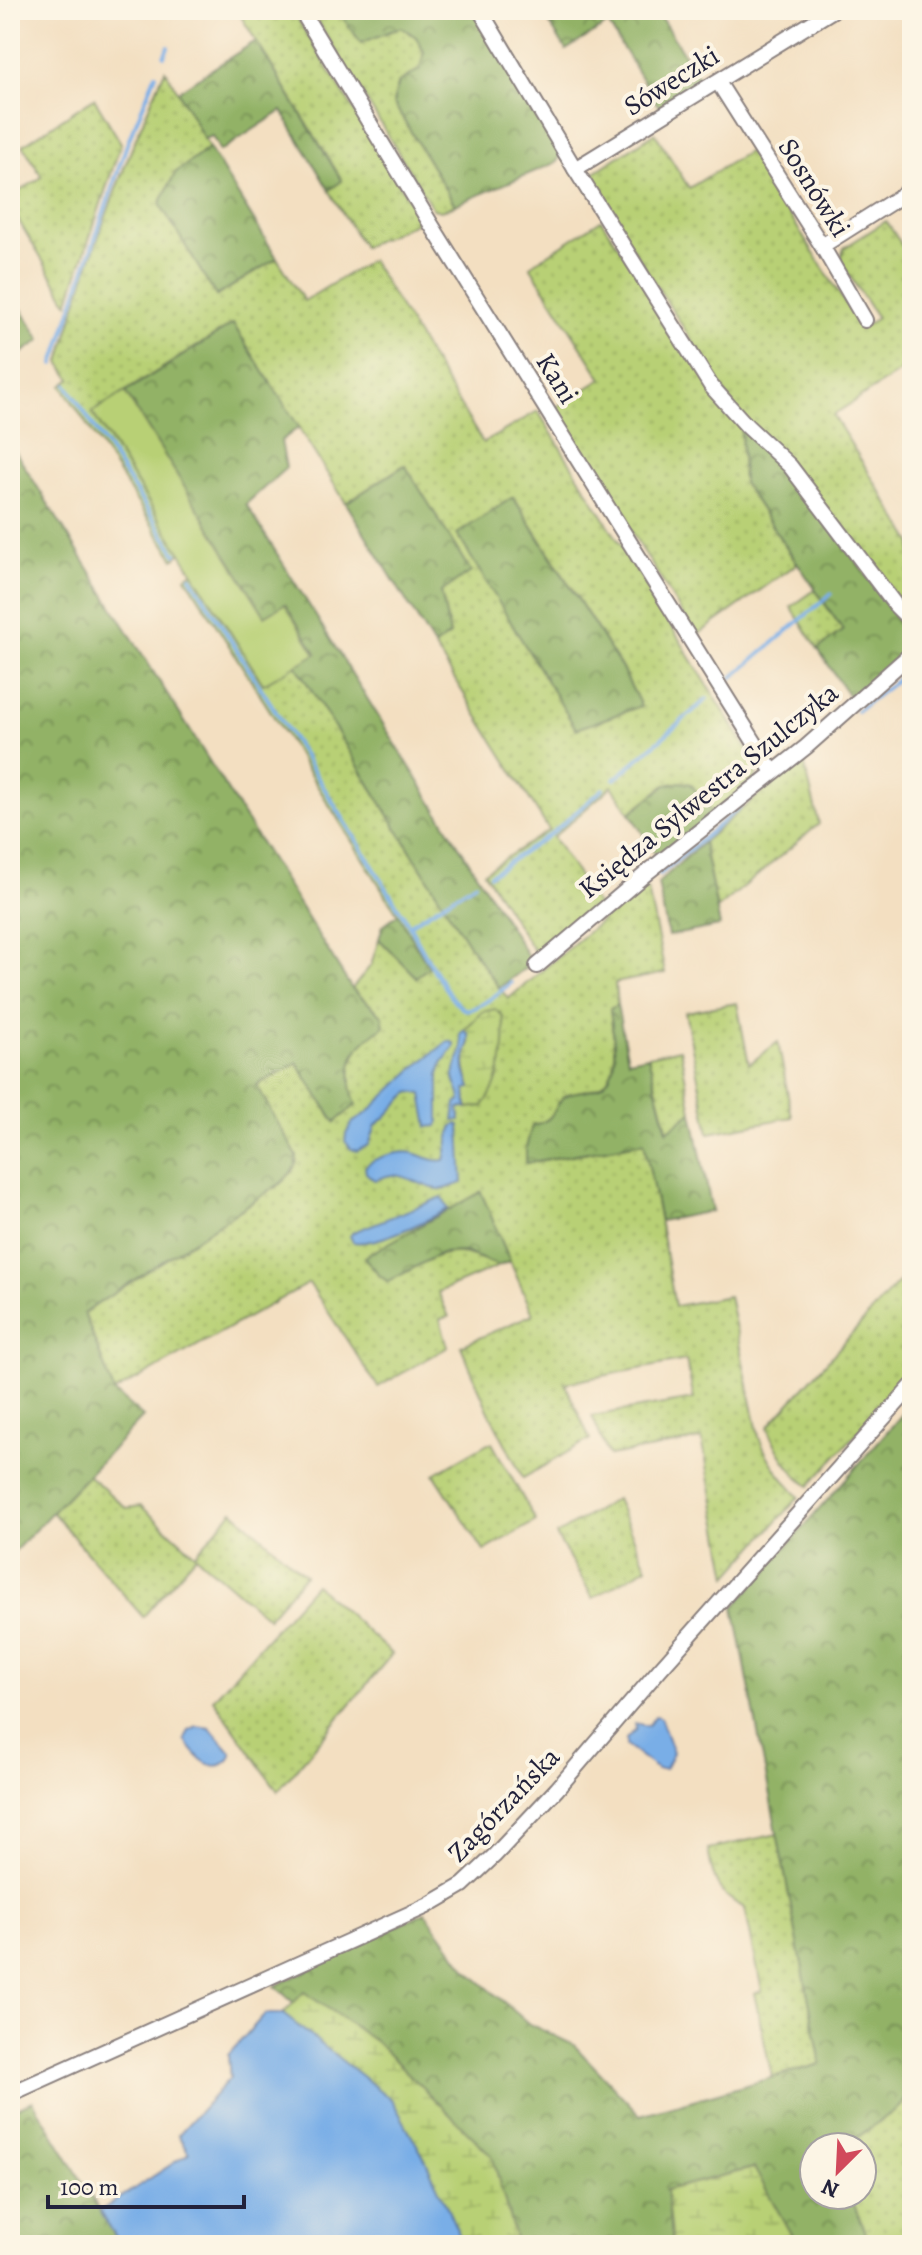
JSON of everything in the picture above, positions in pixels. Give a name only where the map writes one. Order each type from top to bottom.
[{"type":"street","name":"Kani","points":[[301,10],[773,772]]},
{"type":"street","points":[[480,10],[711,386],[747,426],[790,466],[896,606],[912,622]]},
{"type":"street","name":"Sóweczki","points":[[575,169],[833,10]]},
{"type":"street","name":"Sosnówki","points":[[718,82],[865,320]]},
{"type":"street","points":[[822,246],[912,189]]},
{"type":"street","name":"Księdza Sylwestra Szulczyka","points":[[537,966],[649,871],[806,747],[912,653]]},
{"type":"street","name":"Zagórzańska","points":[[10,2094],[414,1912],[463,1885],[557,1789],[653,1676],[912,1386]]},
{"type":"green space","points":[[237,10],[292,10],[418,214],[417,222],[363,247],[329,190],[342,180]]},
{"type":"green space","points":[[311,10],[338,10],[361,42],[401,27],[416,37],[424,52],[420,70],[399,82],[393,102],[455,205],[441,211],[433,209]]},
{"type":"green space","points":[[338,10],[473,10],[560,155],[557,162],[455,205],[393,102],[399,82],[420,69],[424,52],[416,37],[401,27],[361,43]]},
{"type":"green space","points":[[541,10],[656,10],[701,81],[659,107],[608,24],[566,50]]},
{"type":"green space","points":[[256,41],[342,181],[329,190],[282,111],[220,151],[212,136],[204,139],[178,91]]},
{"type":"green space","points":[[165,70],[209,148],[200,153],[217,296],[277,258],[304,301],[371,260],[483,443],[538,411],[757,765],[756,778],[713,814],[666,785],[630,813],[612,786],[553,837],[599,908],[538,958],[484,872],[549,830],[434,646],[450,635],[441,592],[404,465],[346,503],[233,324],[92,412],[181,553],[174,559],[62,386],[71,379],[60,362],[81,288],[106,214]],"holes":[[[514,497],[621,667],[641,706],[576,729]]]},
{"type":"green space","points":[[94,98],[121,143],[68,303],[14,213],[10,214],[10,197],[42,177],[23,145]]},
{"type":"green space","points":[[655,133],[689,188],[749,151],[861,328],[877,318],[840,261],[844,248],[886,221],[912,260],[912,364],[833,415],[912,542],[912,614],[735,408],[587,177]]},
{"type":"green space","points":[[209,148],[277,258],[216,296],[160,204],[175,173]]},
{"type":"green space","points":[[601,220],[741,426],[743,483],[797,564],[696,636],[555,408],[602,379],[530,266]]},
{"type":"green space","points":[[10,291],[41,340],[10,361]]},
{"type":"green space","points":[[233,324],[299,427],[281,441],[286,468],[246,504],[532,963],[499,988],[469,945],[296,665],[316,653],[285,604],[265,616],[125,392]]},
{"type":"green space","points":[[125,392],[265,616],[285,604],[316,654],[263,684],[92,412]]},
{"type":"green space","points":[[741,426],[789,476],[832,530],[912,643],[850,698],[818,649],[843,630],[743,483]]},
{"type":"green space","points":[[10,443],[352,989],[382,1015],[384,1026],[363,1043],[354,1056],[351,1081],[356,1105],[335,1122],[297,1063],[256,1085],[297,1156],[292,1171],[281,1183],[84,1313],[114,1392],[143,1417],[10,1556]]},
{"type":"green space","points":[[405,465],[471,572],[441,592],[450,635],[434,646],[346,503]]},
{"type":"green space","points":[[513,497],[621,667],[641,706],[576,729],[457,534]]},
{"type":"green space","points":[[193,572],[263,684],[296,665],[469,945],[508,999],[640,888],[648,890],[665,973],[615,983],[617,1005],[610,1009],[614,1051],[612,1072],[600,1086],[565,1096],[549,1118],[532,1126],[527,1163],[645,1142],[675,1306],[729,1296],[759,1437],[781,1476],[799,1497],[728,1576],[702,1439],[609,1456],[592,1416],[694,1399],[686,1360],[565,1383],[590,1439],[523,1478],[488,1410],[461,1346],[533,1314],[480,1192],[420,1263],[443,1254],[460,1253],[499,1266],[438,1292],[449,1317],[440,1319],[448,1347],[378,1387],[309,1283],[114,1392],[84,1313],[281,1183],[293,1171],[297,1156],[255,1086],[297,1063],[335,1122],[351,1092],[350,1067],[360,1045],[382,1015],[352,989],[371,965],[379,939],[416,977],[404,924],[186,577]]},
{"type":"green space","points":[[815,590],[843,630],[818,649],[791,607]]},
{"type":"green space","points":[[803,758],[819,824],[717,909],[703,842]]},
{"type":"green space","points":[[680,782],[691,784],[713,814],[662,856],[654,852],[630,813],[666,785]]},
{"type":"green space","points":[[703,842],[720,926],[668,936],[658,883]]},
{"type":"green space","points":[[398,914],[429,967],[416,977],[379,939],[383,925]]},
{"type":"green space","points":[[737,1003],[749,1064],[778,1042],[792,1117],[709,1133],[685,1012]]},
{"type":"green space","points":[[617,1005],[628,1060],[648,1056],[667,1131],[692,1112],[712,1211],[660,1221],[644,1142],[526,1163],[532,1125],[549,1118],[565,1096],[600,1086],[612,1072],[614,1051],[610,1009]]},
{"type":"green space","points":[[495,1009],[503,1016],[504,1027],[499,1075],[483,1106],[467,1108],[466,1088],[471,1088],[465,1061],[470,1043],[464,1030],[482,1012]]},
{"type":"green space","points":[[680,1049],[692,1112],[668,1132],[648,1056]]},
{"type":"green space","points":[[481,1192],[510,1261],[499,1266],[465,1252],[441,1253],[388,1282],[364,1257]]},
{"type":"green space","points":[[912,1267],[912,1372],[809,1486],[784,1460],[768,1427]]},
{"type":"green space","points":[[912,1403],[912,2087],[902,2105],[866,2131],[798,2131],[798,2211],[856,2211],[870,2245],[797,2245],[753,2168],[667,2190],[672,2245],[517,2245],[492,2156],[376,2042],[304,1992],[294,2003],[275,1986],[425,1912],[467,1970],[529,2024],[574,2045],[640,2115],[821,2064],[734,1607]]},
{"type":"green space","points":[[492,1443],[536,1521],[484,1551],[434,1474]]},
{"type":"green space","points":[[88,1475],[126,1508],[141,1506],[195,1554],[233,1511],[305,1575],[268,1618],[196,1556],[143,1617],[52,1512]]},
{"type":"green space","points":[[616,1499],[647,1567],[593,1598],[556,1535]]},
{"type":"green space","points":[[315,1584],[392,1654],[278,1791],[213,1699]]},
{"type":"green space","points":[[778,1834],[821,2064],[772,2077],[754,1993],[762,1991],[745,1908],[722,1891],[712,1869],[708,1849]]},
{"type":"green space","points":[[304,1992],[376,2042],[492,2156],[517,2245],[121,2245],[100,2211],[189,2153],[178,2135],[230,2078],[228,2055],[265,2014],[283,2014]]},
{"type":"green space","points":[[912,2087],[912,2245],[870,2245],[856,2211],[878,2211],[878,2131],[866,2131],[902,2105]]},
{"type":"green space","points":[[33,2101],[121,2245],[10,2245],[10,2111]]},
{"type":"green space","points":[[754,2168],[797,2245],[672,2245],[666,2190]]},
{"type":"water","points":[[464,1030],[469,1034],[465,1063],[471,1088],[466,1089],[467,1108],[459,1108],[460,1120],[454,1121],[456,1103],[461,1101],[454,1075],[462,1053],[460,1034]]},
{"type":"water","points":[[448,1041],[455,1046],[442,1063],[439,1075],[437,1126],[428,1127],[422,1094],[411,1092],[376,1125],[369,1145],[357,1151],[351,1149],[345,1141],[352,1123]]},
{"type":"water","points":[[460,1125],[463,1183],[438,1189],[399,1176],[390,1175],[374,1180],[366,1173],[365,1167],[369,1163],[395,1153],[408,1152],[445,1160],[452,1128]]},
{"type":"water","points":[[442,1197],[448,1209],[401,1232],[363,1242],[353,1242],[350,1236],[353,1232]]},
{"type":"water","points":[[655,1716],[660,1717],[673,1753],[665,1769],[657,1769],[626,1746],[626,1739],[636,1729],[635,1723],[648,1726]]},
{"type":"water","points":[[197,1726],[210,1728],[231,1752],[225,1763],[218,1766],[206,1763],[189,1746],[185,1740],[189,1730]]},
{"type":"water","points":[[265,2014],[283,2014],[392,2100],[425,2159],[464,2245],[121,2245],[100,2211],[189,2153],[178,2135],[230,2078],[228,2055]]},
{"type":"waterway","points":[[164,56],[168,47]]},
{"type":"waterway","points":[[54,364],[127,144],[156,74]]},
{"type":"waterway","points":[[67,385],[176,554]]},
{"type":"waterway","points":[[191,577],[458,1005],[464,1009],[475,1008],[511,983]]},
{"type":"waterway","points":[[732,678],[831,594]]},
{"type":"waterway","points":[[857,711],[912,668]]},
{"type":"waterway","points":[[615,779],[707,699]]},
{"type":"waterway","points":[[490,875],[552,833],[603,789]]},
{"type":"waterway","points":[[659,875],[739,808]]},
{"type":"waterway","points":[[409,925],[475,883]]}]
